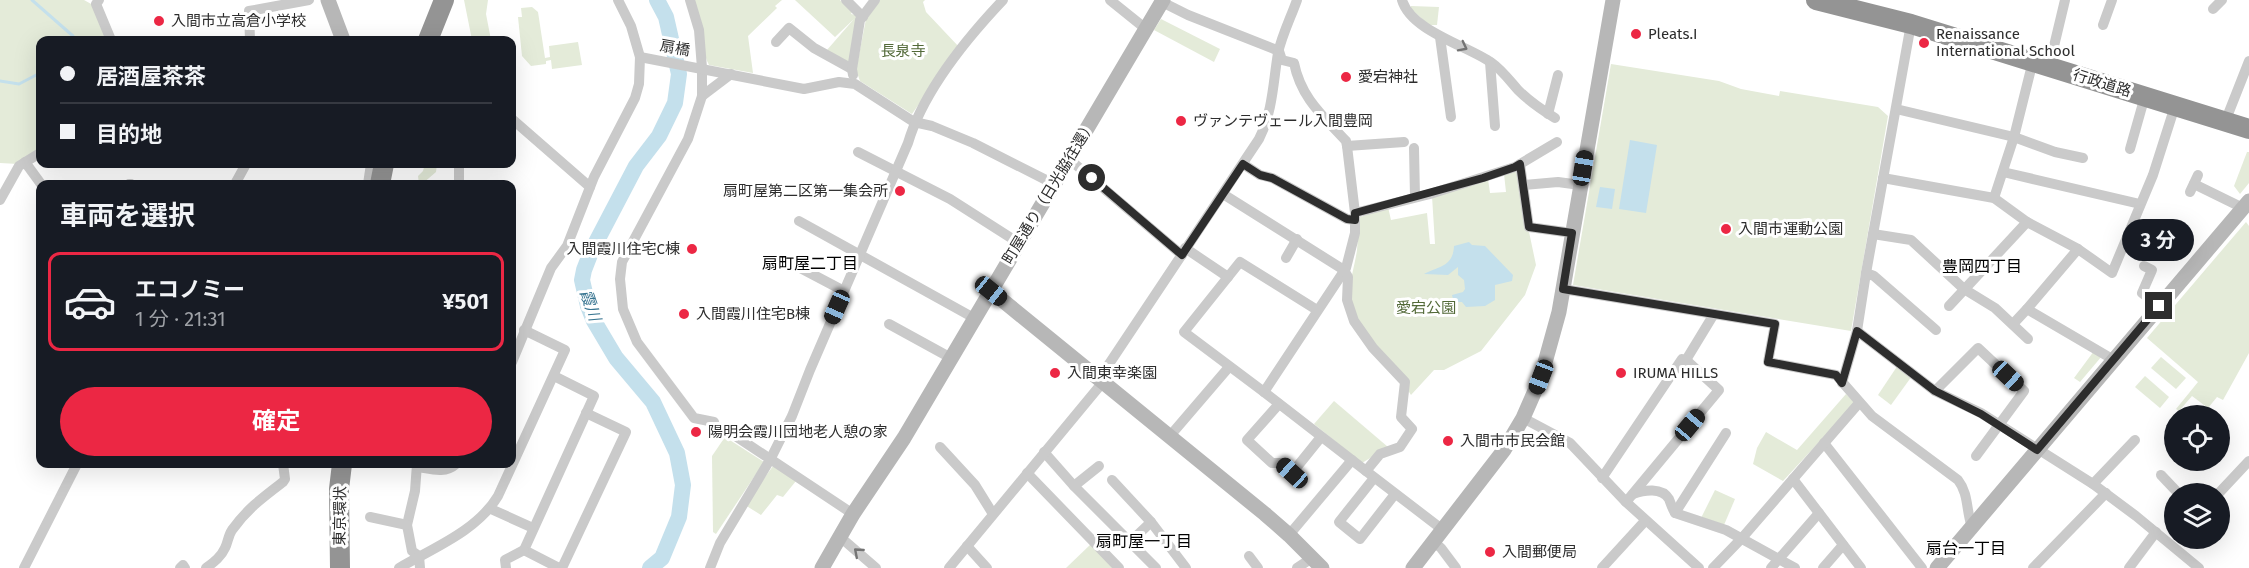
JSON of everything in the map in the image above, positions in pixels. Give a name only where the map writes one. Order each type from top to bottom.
[{"type":"highway","points":[[420,36],[434,0]]},
{"type":"highway","points":[[430,36],[444,0]]},
{"type":"highway","name":"行政道路","points":[[1816,0],[1911,24],[2249,129]]},
{"type":"highway","name":"東京環状","points":[[340,568],[339,489],[342,468]]},
{"type":"highway","name":"東京環状","points":[[349,568],[351,468]]},
{"type":"street","points":[[99,0],[96,4],[109,36]]},
{"type":"street","points":[[250,36],[250,5],[309,0]]},
{"type":"street","points":[[328,0],[342,36]]},
{"type":"street","points":[[516,341],[524,330],[551,268],[567,246],[590,187],[635,99],[644,58],[618,0]]},
{"type":"street","points":[[690,0],[699,30],[702,96],[688,139],[622,262],[620,294],[629,326],[637,342],[694,418],[714,422]]},
{"type":"street","points":[[846,0],[863,17]]},
{"type":"street","points":[[875,0],[860,20],[852,69],[855,84],[914,122],[932,126],[973,142],[1054,184]]},
{"type":"street","points":[[710,568],[720,543],[771,458],[792,416],[896,171],[914,122],[943,75],[1003,0]]},
{"type":"street","points":[[1110,0],[1146,29]]},
{"type":"street","points":[[950,568],[1101,380],[1243,164],[1267,122],[1279,51],[1297,0]]},
{"type":"street","points":[[1402,0],[1418,20],[1440,37],[1461,45],[1490,62],[1521,93],[1552,116],[1558,75]]},
{"type":"street","points":[[1413,568],[1504,450],[1523,418],[1547,359],[1563,289],[1580,185],[1583,134],[1613,0]]},
{"type":"street","points":[[1995,198],[2014,137],[2064,0]]},
{"type":"street","points":[[2103,25],[2112,0]]},
{"type":"street","points":[[2213,9],[2222,0]]},
{"type":"street","points":[[1163,1],[1188,15],[1279,51],[1282,60],[1294,63],[1301,88],[1313,105],[1346,141],[1355,232],[1344,270],[1264,392]]},
{"type":"street","name":"町屋通り（日光脇往還）","points":[[822,568],[839,536],[904,438],[1163,1]]},
{"type":"street","points":[[1842,383],[1857,331],[1911,24]]},
{"type":"street","points":[[776,42],[789,28],[814,48],[852,69]]},
{"type":"street","points":[[1440,37],[1451,117]]},
{"type":"street","name":"扇橋","points":[[644,58],[804,89],[839,82],[855,84]]},
{"type":"street","points":[[1490,62],[1495,126]]},
{"type":"street","points":[[2225,122],[2249,62]]},
{"type":"street","points":[[702,96],[730,74]]},
{"type":"street","points":[[2130,149],[2145,96]]},
{"type":"street","points":[[1883,178],[1995,198],[2027,222],[2078,249],[2112,273],[2153,175],[2175,106]]},
{"type":"street","points":[[1896,109],[2014,137],[2055,152],[2083,158]]},
{"type":"street","points":[[516,122],[590,187]]},
{"type":"street","points":[[1243,164],[1347,219],[1515,167],[1557,142]]},
{"type":"street","points":[[1347,146],[1409,145],[1415,197]]},
{"type":"street","points":[[858,152],[950,200],[1019,243]]},
{"type":"street","points":[[0,200],[19,166],[36,155]]},
{"type":"street","points":[[1069,159],[1184,251],[1228,278]]},
{"type":"street","points":[[25,162],[38,180]]},
{"type":"street","points":[[1520,164],[1529,227],[1572,233]]},
{"type":"street","points":[[2003,172],[2140,204]]},
{"type":"street","points":[[1523,185],[1558,182],[1580,185]]},
{"type":"street","points":[[1937,568],[2246,205],[2194,183]]},
{"type":"street","points":[[1223,194],[1344,270],[1348,277],[1347,300],[1354,321],[1373,348],[1405,382],[1401,417],[1412,429],[1400,447],[1380,454],[1339,522],[1360,539],[1395,494]]},
{"type":"street","points":[[799,221],[974,318]]},
{"type":"street","points":[[1949,306],[2027,222]]},
{"type":"street","points":[[1873,234],[1911,240],[1965,290],[1995,308],[2028,339]]},
{"type":"street","points":[[1286,258],[1297,239]]},
{"type":"street","points":[[2013,324],[2078,249]]},
{"type":"street","points":[[789,262],[844,291]]},
{"type":"street","points":[[1317,310],[1240,262],[1184,332],[1395,494],[1438,536],[1441,548],[1456,568]]},
{"type":"street","points":[[2144,266],[2152,270],[2142,293],[2159,306]]},
{"type":"street","points":[[1866,273],[1874,276],[1936,330]]},
{"type":"street","points":[[1563,289],[1775,324],[1768,362],[1836,375],[1859,403],[1885,426],[1958,480],[1965,490],[1967,515],[1972,527]]},
{"type":"street","points":[[991,291],[1289,535],[1317,563]]},
{"type":"street","points":[[2027,309],[2114,360]]},
{"type":"street","points":[[1686,360],[1714,314]]},
{"type":"street","points":[[889,324],[951,358]]},
{"type":"street","points":[[516,455],[565,350],[524,330]]},
{"type":"street","points":[[1857,331],[1935,391],[1981,414],[2093,484],[2164,536]]},
{"type":"street","points":[[1935,391],[1978,348],[2024,391],[1997,424],[1976,456]]},
{"type":"street","points":[[1602,478],[1682,359],[1686,360],[1719,390],[1629,498]]},
{"type":"street","points":[[1169,437],[1229,367]]},
{"type":"street","points":[[506,568],[505,560],[524,550],[594,396],[554,376]]},
{"type":"street","points":[[1713,568],[1742,538],[1859,403]]},
{"type":"street","points":[[1279,404],[1247,440],[1272,463],[1280,463],[1292,473],[1321,437]]},
{"type":"street","points":[[524,550],[560,568],[626,432],[585,413]]},
{"type":"street","points":[[1523,418],[1570,443],[1602,478],[1629,498],[1645,521],[1699,568]]},
{"type":"street","points":[[1675,513],[1726,433]]},
{"type":"street","points":[[737,437],[853,514]]},
{"type":"street","points":[[2093,484],[2135,440]]},
{"type":"street","points":[[1824,442],[1922,568]]},
{"type":"street","points":[[940,447],[975,485],[993,514]]},
{"type":"street","points":[[1044,452],[1074,486],[1156,568]]},
{"type":"street","points":[[1289,535],[1352,460]]},
{"type":"street","points":[[2228,483],[2249,461]]},
{"type":"street","points":[[1074,486],[1100,466]]},
{"type":"street","points":[[24,568],[75,468]]},
{"type":"street","points":[[206,568],[218,559],[231,531],[248,508],[283,482],[284,468]]},
{"type":"street","points":[[417,468],[415,491],[407,525],[412,551],[419,556],[420,568]]},
{"type":"street","points":[[430,468],[439,470],[451,468]]},
{"type":"street","points":[[399,568],[474,525],[490,509],[510,468]]},
{"type":"street","points":[[1027,473],[1119,568]]},
{"type":"street","points":[[2161,475],[2169,483]]},
{"type":"street","points":[[1793,479],[1860,568]]},
{"type":"street","points":[[1112,480],[1151,522],[1186,568]]},
{"type":"street","points":[[1629,498],[1648,490],[1660,493],[1668,498],[1675,513],[1726,530],[1795,568]]},
{"type":"street","points":[[2033,568],[2106,493]]},
{"type":"street","points":[[490,509],[533,528]]},
{"type":"street","points":[[1771,568],[1819,513]]},
{"type":"street","points":[[369,517],[407,525]]},
{"type":"street","points":[[1602,568],[1645,521]]},
{"type":"street","points":[[1131,541],[1151,522]]},
{"type":"street","points":[[2129,568],[2156,532]]},
{"type":"street","points":[[839,536],[876,568]]},
{"type":"street","points":[[1823,568],[1843,545]]},
{"type":"street","points":[[967,546],[987,568]]},
{"type":"street","points":[[2177,549],[2186,564],[2199,568]]},
{"type":"street","points":[[1249,556],[1258,568]]},
{"type":"street","points":[[1297,568],[1317,563]]},
{"type":"street","points":[[180,568],[183,566],[185,568]]},
{"type":"green space","points":[[0,0],[84,0],[93,5],[106,36],[36,36],[36,152],[18,164],[0,163]]},
{"type":"green space","points":[[464,0],[488,0],[486,14],[490,36],[471,36]]},
{"type":"green space","points":[[694,0],[782,0],[775,6],[777,8],[748,36],[753,73],[709,65]]},
{"type":"green space","points":[[795,0],[840,0],[852,12],[851,14],[860,16],[850,63],[827,50],[854,19],[835,37]]},
{"type":"green space","name":"長泉寺","points":[[880,0],[925,0],[923,2],[926,12],[959,47],[912,114],[860,81],[856,70],[866,19]]},
{"type":"green space","points":[[1411,6],[1439,7],[1437,25],[1429,25],[1411,9]]},
{"type":"green space","points":[[532,7],[538,12],[545,58],[550,57],[549,46],[578,42],[582,65],[552,69],[551,60],[546,61],[546,64],[531,66],[522,56],[518,17],[522,17],[521,8]]},
{"type":"green space","points":[[1161,19],[1220,49],[1214,62],[1154,30]]},
{"type":"green space","name":"入間市運動公園","points":[[1611,64],[1719,81],[1741,89],[1779,96],[1780,91],[1878,107],[1888,116],[1851,331],[1573,285]]},
{"type":"green space","points":[[2247,152],[2249,152],[2249,183],[2240,194],[2234,186]]},
{"type":"green space","points":[[424,168],[436,168],[436,172],[427,180],[418,180],[418,176]]},
{"type":"green space","name":"愛宕公園","points":[[1516,170],[1536,265],[1525,295],[1481,351],[1444,370],[1434,370],[1411,395],[1366,334],[1353,308],[1350,291],[1357,250],[1358,218],[1388,207],[1391,220],[1427,213],[1430,244],[1435,244],[1432,196],[1488,179],[1490,193],[1506,192],[1504,174]]},
{"type":"green space","points":[[2246,222],[2249,226],[2249,353],[2223,400],[2217,397],[2210,405],[2204,405],[2192,396],[2184,405],[2179,405],[2198,382],[2147,338]]},
{"type":"green space","points":[[2094,351],[2102,356],[2080,382],[2074,378]]},
{"type":"green space","points":[[2161,357],[2186,378],[2176,389],[2151,368]]},
{"type":"green space","points":[[1898,365],[1912,376],[1891,405],[1878,395]]},
{"type":"green space","points":[[2145,376],[2169,397],[2160,408],[2135,387]]},
{"type":"green space","points":[[1846,394],[1855,403],[1783,481],[1753,464],[1757,448],[1766,432],[1797,450]]},
{"type":"green space","points":[[1334,401],[1388,447],[1362,463],[1314,424]]},
{"type":"green space","points":[[725,437],[764,462],[716,534],[713,532],[712,456]]},
{"type":"green space","points":[[773,466],[796,481],[783,497],[777,495],[761,515],[745,505]]},
{"type":"green space","points":[[1715,490],[1735,499],[1724,525],[1701,518]]},
{"type":"green space","points":[[1091,544],[1113,568],[1066,568]]},
{"type":"water","points":[[1630,140],[1657,145],[1646,213],[1619,209]]},
{"type":"water","points":[[1600,187],[1615,189],[1612,209],[1596,207]]},
{"type":"water","points":[[1469,242],[1472,245],[1485,246],[1513,275],[1512,281],[1495,285],[1495,300],[1485,306],[1466,307],[1462,302],[1454,302],[1452,295],[1463,292],[1465,289],[1464,280],[1458,275],[1458,267],[1448,275],[1424,274],[1448,262],[1454,246]]},
{"type":"waterway","points":[[32,0],[73,36]]},
{"type":"waterway","name":"霞川","points":[[650,568],[662,558],[679,517],[683,485],[677,453],[653,402],[616,358],[594,321],[582,280],[591,252],[636,166],[659,136],[675,103],[679,74],[666,17],[657,0]]},
{"type":"waterway","points":[[0,81],[19,84],[36,75]]},
{"type":"place","name":"入間市立高倉小学校","points":[[159,21]]},
{"type":"place","name":"Pleats.I","points":[[1636,34]]},
{"type":"place","name":"Renaissance International School","points":[[1924,43]]},
{"type":"place","name":"愛宕神社","points":[[1346,77]]},
{"type":"place","name":"ヴァンテヴェール入間豊岡","points":[[1181,121]]},
{"type":"place","name":"扇町屋第二区第一集会所","points":[[900,191]]},
{"type":"place","name":"入間市運動公園","points":[[1726,229]]},
{"type":"place","name":"入間霞川住宅C棟","points":[[692,249]]},
{"type":"place","name":"入間霞川住宅B棟","points":[[684,314]]},
{"type":"place","name":"入間東幸楽園","points":[[1055,373]]},
{"type":"place","name":"IRUMA HILLS","points":[[1621,373]]},
{"type":"place","name":"陽明会霞川団地老人憩の家","points":[[696,432]]},
{"type":"place","name":"入間市市民会館","points":[[1448,441]]},
{"type":"place","name":"入間郵便局","points":[[1490,552]]},
{"type":"district","name":"扇町屋二丁目","points":[[810,263]]},
{"type":"district","name":"豊岡四丁目","points":[[1982,266]]},
{"type":"district","name":"扇町屋一丁目","points":[[1144,541]]},
{"type":"district","name":"扇台一丁目","points":[[1966,548]]},
{"type":"route","points":[[1092,178],[1182,255],[1243,164],[1347,219],[1355,220],[1355,213],[1430,194],[1520,164],[1529,227],[1572,233],[1563,289],[1775,324],[1768,362],[1836,375],[1842,383],[1857,331],[1935,391],[1981,414],[2037,450],[2159,306]]}]
